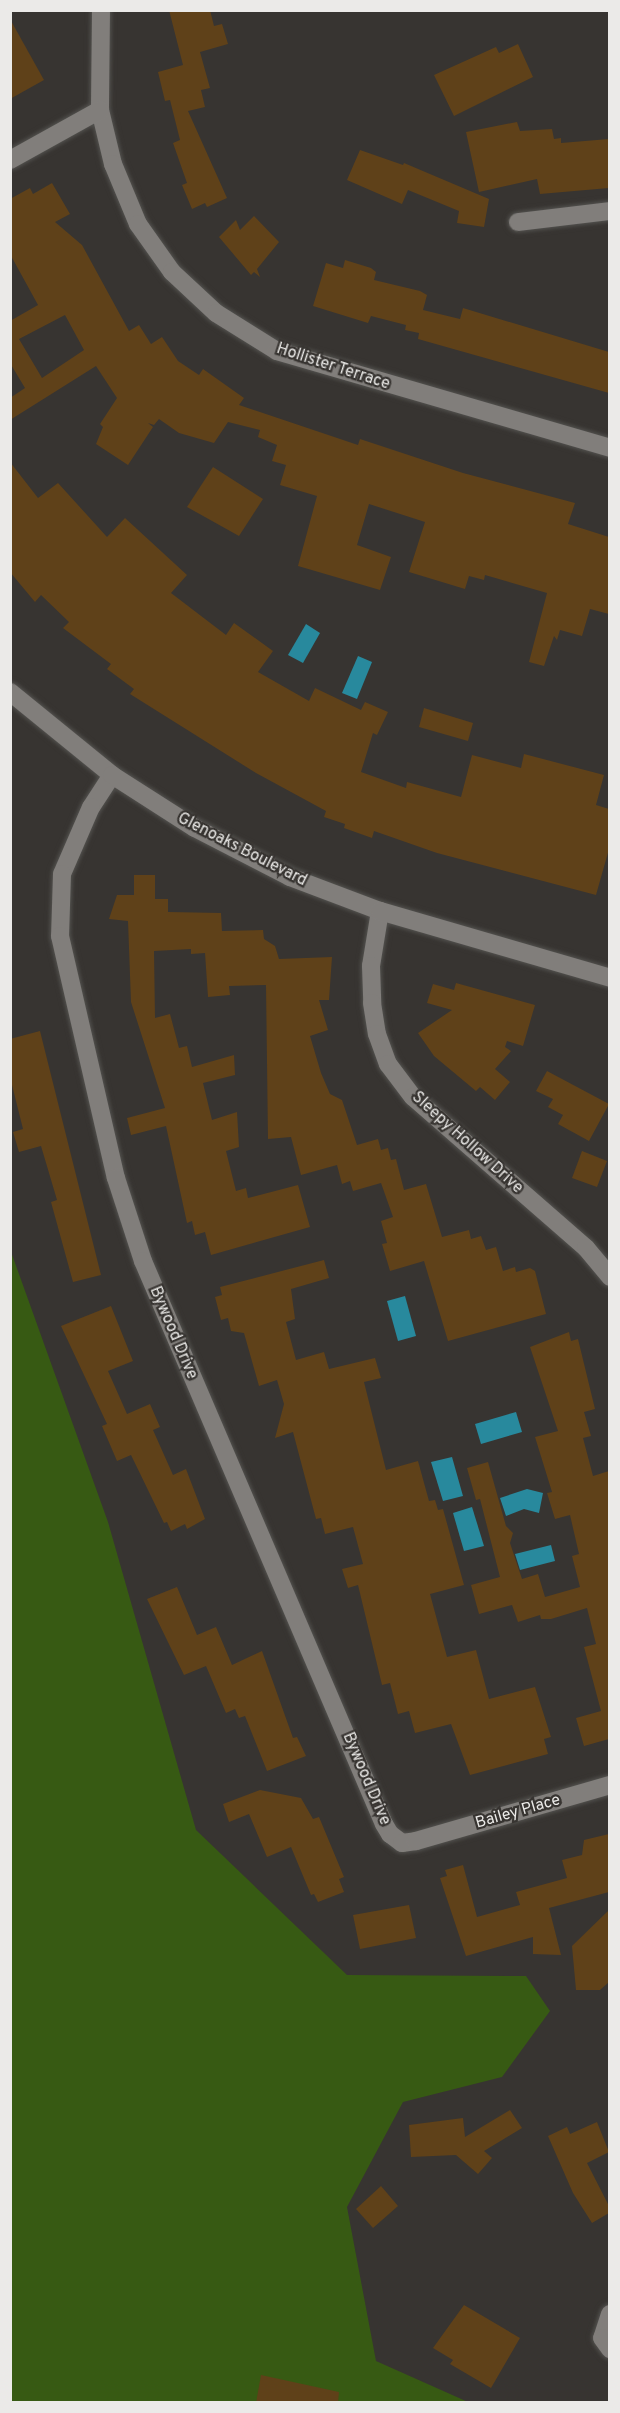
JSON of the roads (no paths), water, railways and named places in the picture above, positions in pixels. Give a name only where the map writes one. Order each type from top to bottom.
[{"type":"street","name":"Hollister Terrace","points":[[101,10],[100,110],[114,164],[138,224],[172,272],[216,313],[278,351],[609,448]]},
{"type":"street","points":[[10,160],[100,110]]},
{"type":"street","points":[[518,222],[609,211]]},
{"type":"street","name":"Glenoaks Boulevard","points":[[10,692],[112,775],[195,828],[290,878],[380,911],[609,978]]},
{"type":"street","name":"Bywood Drive","points":[[112,775],[91,807],[62,874],[60,936],[116,1178],[143,1262],[384,1824],[390,1834],[402,1842],[428,1839]]},
{"type":"street","name":"Sleepy Hollow Drive","points":[[380,911],[371,966],[372,1003],[377,1035],[388,1065],[413,1097],[586,1248],[609,1277]]},
{"type":"street","name":"Bailey Place","points":[[428,1839],[609,1785]]},
{"type":"street","points":[[609,2314],[602,2338],[609,2349]]},
{"type":"water","points":[[306,624],[320,633],[303,663],[288,655]]},
{"type":"water","points":[[358,656],[372,662],[357,699],[342,693]]},
{"type":"water","points":[[405,1296],[416,1336],[398,1341],[387,1301]]},
{"type":"water","points":[[516,1412],[522,1432],[481,1444],[475,1424]]},
{"type":"water","points":[[452,1457],[463,1496],[443,1501],[431,1462]]},
{"type":"water","points":[[527,1489],[543,1493],[539,1513],[524,1509],[506,1516],[500,1498]]},
{"type":"water","points":[[472,1507],[484,1546],[464,1551],[453,1513]]},
{"type":"water","points":[[551,1545],[555,1561],[520,1570],[515,1554]]}]
